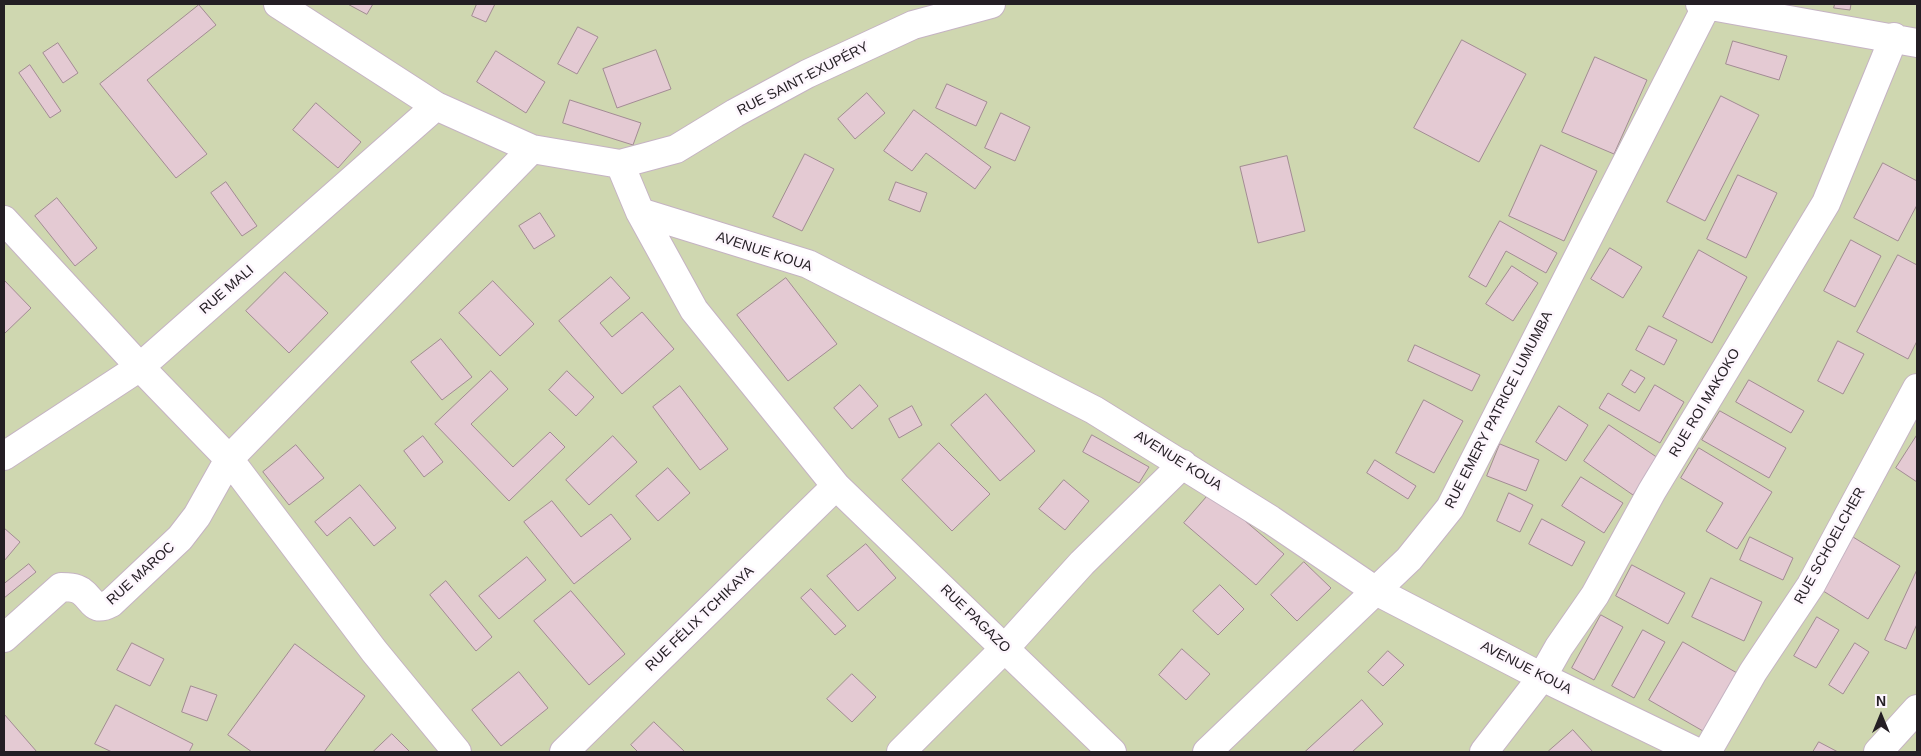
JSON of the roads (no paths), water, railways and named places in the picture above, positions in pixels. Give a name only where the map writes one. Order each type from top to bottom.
[{"type":"street","points":[[278,4],[436,106],[532,149],[620,164]]},
{"type":"street","name":"RUE SAINT-EXUPÉRY","points":[[620,164],[676,149],[807,74],[913,25],[991,4]]},
{"type":"street","points":[[1703,4],[1906,40]]},
{"type":"street","name":"RUE EMERY PATRICE LUMUMBA","points":[[1207,752],[1409,559],[1450,508],[1703,4]]},
{"type":"street","name":"RUE ROI MAKOKO","points":[[1484,752],[1542,677],[1559,647],[1595,594],[1652,491],[1826,203],[1906,40]]},
{"type":"street","name":"RUE MALI","points":[[4,456],[140,367],[436,106]]},
{"type":"street","points":[[229,459],[532,149]]},
{"type":"street","name":"RUE PAGAZO","points":[[620,164],[640,212],[694,310],[836,486],[1112,752]]},
{"type":"street","name":"AVENUE KOUA","points":[[640,212],[808,264],[1094,410],[1271,520],[1376,591],[1542,677],[1697,752]]},
{"type":"street","points":[[4,220],[140,367],[229,459],[374,651],[457,752]]},
{"type":"street","name":"RUE SCHOELCHER","points":[[1708,752],[1753,672],[1811,586],[1917,388]]},
{"type":"street","name":"RUE MAROC","points":[[4,638],[61,587],[70,587],[81,591],[95,606],[103,607],[111,603],[180,538],[197,516],[229,459]]},
{"type":"street","points":[[901,752],[1006,648],[1082,563],[1183,464]]},
{"type":"street","name":"RUE FÉLIX TCHIKAYA","points":[[564,752],[836,486]]},
{"type":"street","points":[[1878,752],[1917,709]]}]
